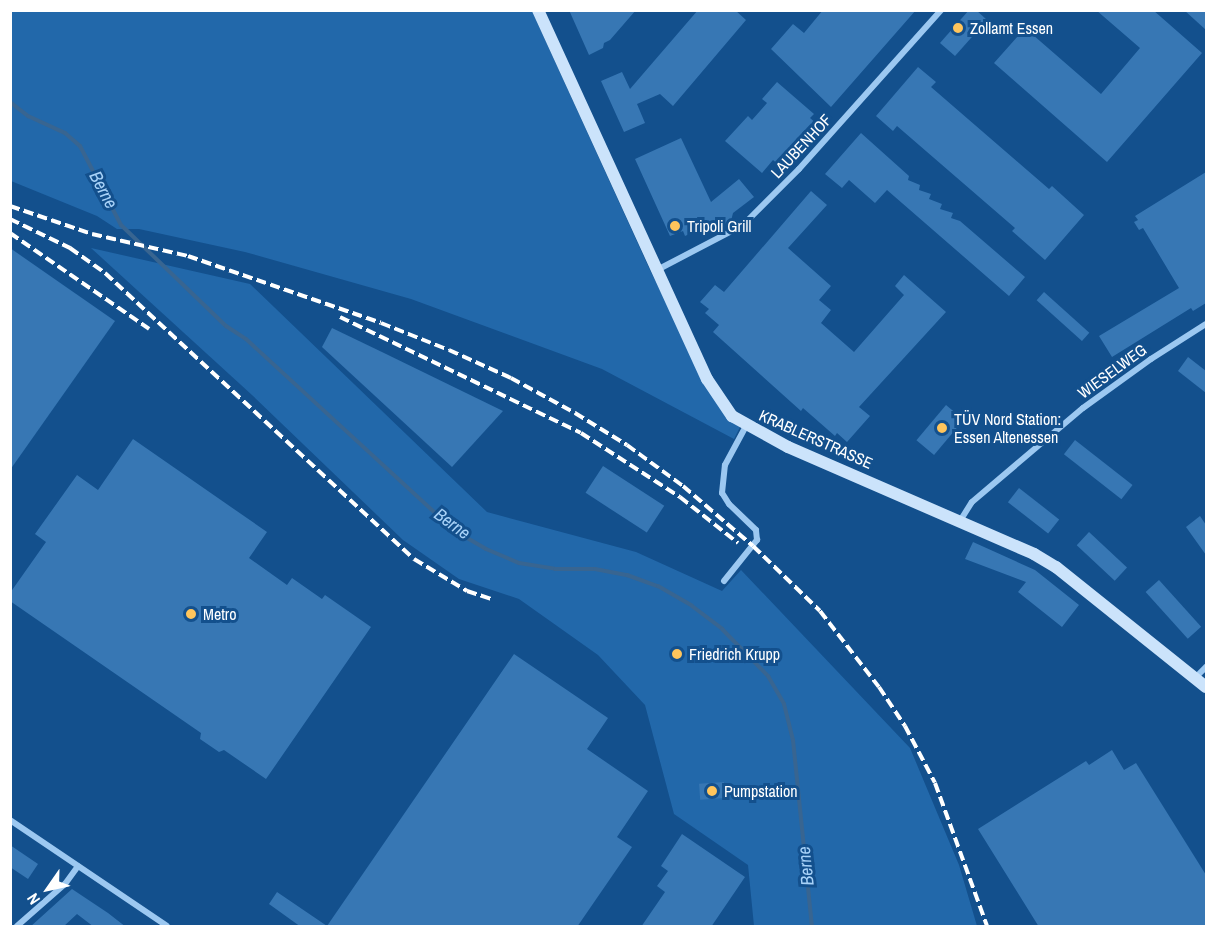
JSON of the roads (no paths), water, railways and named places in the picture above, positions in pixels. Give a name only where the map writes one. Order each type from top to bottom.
[{"type":"street","name":"KRABLERSTRASSE","points":[[538,10],[711,386],[732,416],[746,426],[788,447],[1034,554],[1056,567],[1206,687]]},
{"type":"street","name":"LAUBENHOF","points":[[657,270],[743,225],[799,170],[941,10]]},
{"type":"street","name":"WIESELWEG","points":[[960,521],[972,502],[1083,408],[1135,370],[1206,324]]},
{"type":"street","points":[[724,581],[757,540],[756,530],[722,494],[725,465],[746,426]]},
{"type":"street","points":[[1195,678],[1206,667]]},
{"type":"street","points":[[10,820],[167,927]]},
{"type":"street","points":[[17,927],[65,884],[78,866]]},
{"type":"waterway","name":"Berne","points":[[10,102],[28,116],[65,133],[80,146],[121,225],[226,326],[246,339],[455,531],[486,549],[519,563],[555,569],[595,569],[627,575],[658,586],[692,606],[722,629],[768,676],[784,704],[793,740],[812,926]]},
{"type":"railway","points":[[10,206],[92,234],[188,256],[381,323],[449,350],[511,378],[575,413],[627,445],[683,486],[753,546],[820,611],[879,687],[905,726],[935,783],[987,926]]},
{"type":"railway","points":[[10,219],[70,248],[105,273],[414,559],[467,591],[492,599]]},
{"type":"railway","points":[[10,233],[149,329]]},
{"type":"railway","points":[[340,317],[581,433],[680,497],[738,543]]},
{"type":"place","name":"Zollamt Essen","points":[[958,28]]},
{"type":"place","name":"Tripoli Grill","points":[[675,226]]},
{"type":"place","name":"TÜV Nord Station: Essen Altenessen","points":[[942,428]]},
{"type":"place","name":"Metro","points":[[191,614]]},
{"type":"place","name":"Friedrich Krupp","points":[[677,654]]},
{"type":"place","name":"Pumpstation","points":[[712,791]]}]
